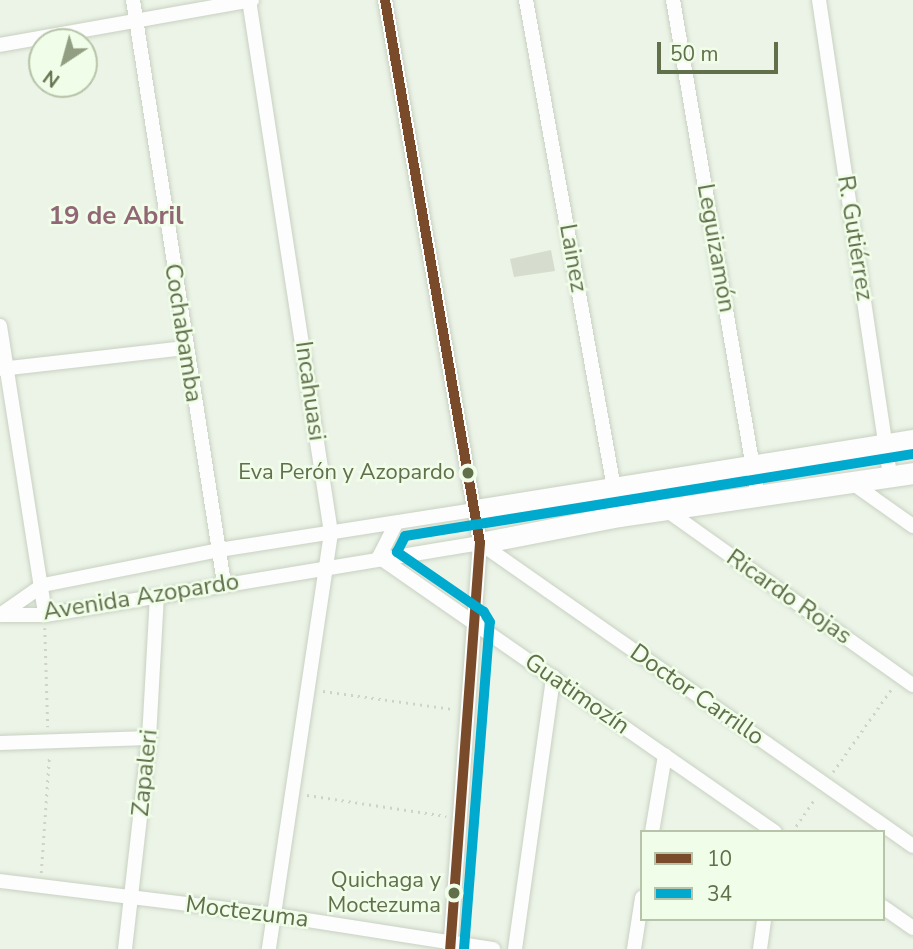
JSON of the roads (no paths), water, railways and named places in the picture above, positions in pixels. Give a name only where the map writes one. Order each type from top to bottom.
[{"type":"street","name":"Cochabamba","points":[[133,0],[184,348],[224,583]]},
{"type":"street","points":[[0,45],[137,24],[250,0]]},
{"type":"street","name":"Incahuasi","points":[[250,0],[331,533],[323,567],[269,949]]},
{"type":"street","points":[[385,0],[480,543],[450,945]]},
{"type":"street","name":"Lainez","points":[[526,0],[618,516]]},
{"type":"street","name":"Leguizamón","points":[[673,0],[758,497]]},
{"type":"street","name":"R. Gutiérrez","points":[[819,0],[890,477]]},
{"type":"street","points":[[0,326],[4,369],[43,585],[45,615]]},
{"type":"street","points":[[4,369],[184,348]]},
{"type":"street","name":"Avenida Azopardo","points":[[0,615],[43,585],[219,550],[913,440]]},
{"type":"street","name":"Avenida Azopardo","points":[[0,615],[45,615],[379,557],[480,543],[618,516],[913,473]]},
{"type":"street","points":[[851,482],[913,526]]},
{"type":"street","name":"Ricardo Rojas","points":[[665,509],[907,680]]},
{"type":"street","points":[[379,557],[396,523]]},
{"type":"street","name":"Doctor Carrillo","points":[[480,543],[913,846]]},
{"type":"street","name":"Guatimozín","points":[[379,557],[772,830]]},
{"type":"street","name":"Zapaleri","points":[[125,949],[149,738],[157,596]]},
{"type":"street","points":[[515,949],[553,677]]},
{"type":"street","points":[[0,743],[149,738]]},
{"type":"street","points":[[652,830],[665,755]]},
{"type":"street","name":"Moctezuma","points":[[0,881],[275,915],[450,945],[494,949]]},
{"type":"street","points":[[885,908],[913,928]]},
{"type":"street","points":[[634,949],[640,911]]},
{"type":"street","points":[[760,949],[764,921]]},
{"type":"street","points":[[389,949],[392,933]]},
{"type":"place","name":"Eva Perón y Azopardo","points":[[468,473]]},
{"type":"place","name":"Quichaga y Moctezuma","points":[[454,893]]},
{"type":"district","name":"19 de Abril","points":[[116,216]]}]
